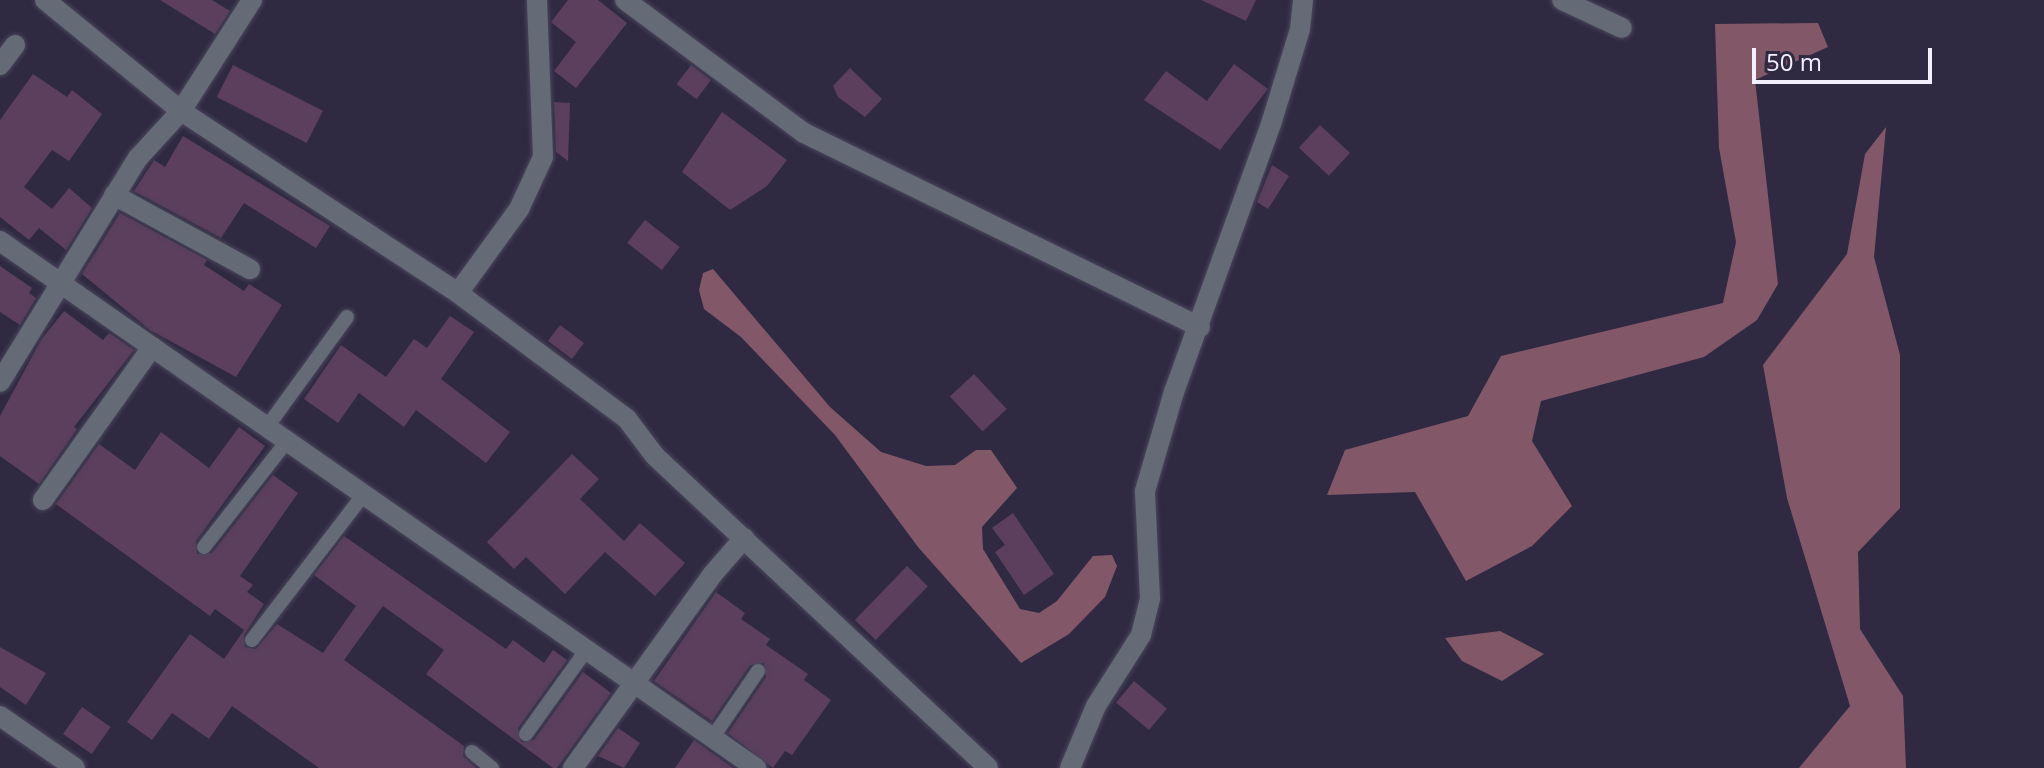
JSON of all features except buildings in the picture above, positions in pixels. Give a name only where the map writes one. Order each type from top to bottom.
[{"type":"street","points":[[45,0],[181,111],[458,293],[627,419],[655,456],[988,768]]},
{"type":"street","points":[[0,382],[138,158],[181,111],[252,0]]},
{"type":"street","points":[[458,293],[519,209],[543,157],[537,0]]},
{"type":"street","points":[[625,0],[804,133],[1200,327]]},
{"type":"street","points":[[1070,768],[1096,706],[1141,635],[1150,598],[1145,491],[1271,124],[1303,0]]},
{"type":"street","points":[[1562,0],[1622,28]]},
{"type":"street","points":[[0,65],[15,45]]},
{"type":"street","points":[[114,195],[250,269]]},
{"type":"street","points":[[0,241],[756,768]]},
{"type":"street","points":[[43,500],[152,347]]},
{"type":"street","points":[[573,768],[637,684],[712,575],[744,538]]},
{"type":"street","points":[[0,716],[75,768]]},
{"type":"lane","points":[[267,427],[347,317]]},
{"type":"lane","points":[[204,547],[287,441]]},
{"type":"lane","points":[[252,640],[364,494]]},
{"type":"lane","points":[[526,734],[587,649]]},
{"type":"lane","points":[[713,737],[758,671]]},
{"type":"lane","points":[[472,752],[492,768]]},
{"type":"shaded area","points":[[1818,23],[1828,47],[1755,80],[1778,284],[1757,320],[1704,357],[1541,401],[1532,441],[1572,506],[1532,546],[1466,581],[1415,492],[1327,495],[1345,450],[1468,416],[1501,356],[1723,303],[1736,242],[1719,148],[1715,24]]},
{"type":"shaded area","points":[[1886,127],[1874,257],[1900,355],[1900,508],[1858,552],[1860,629],[1903,696],[1906,768],[1799,768],[1850,706],[1787,498],[1763,365],[1847,254],[1865,154]]},
{"type":"shaded area","points":[[713,269],[830,407],[881,452],[926,466],[955,465],[976,450],[991,450],[1017,488],[982,527],[983,549],[1020,609],[1039,613],[1057,601],[1093,556],[1112,555],[1117,566],[1105,597],[1069,634],[1021,663],[918,547],[835,435],[741,337],[704,309],[699,290],[703,273]]},
{"type":"shaded area","points":[[1500,631],[1544,654],[1502,681],[1462,661],[1445,638]]}]
